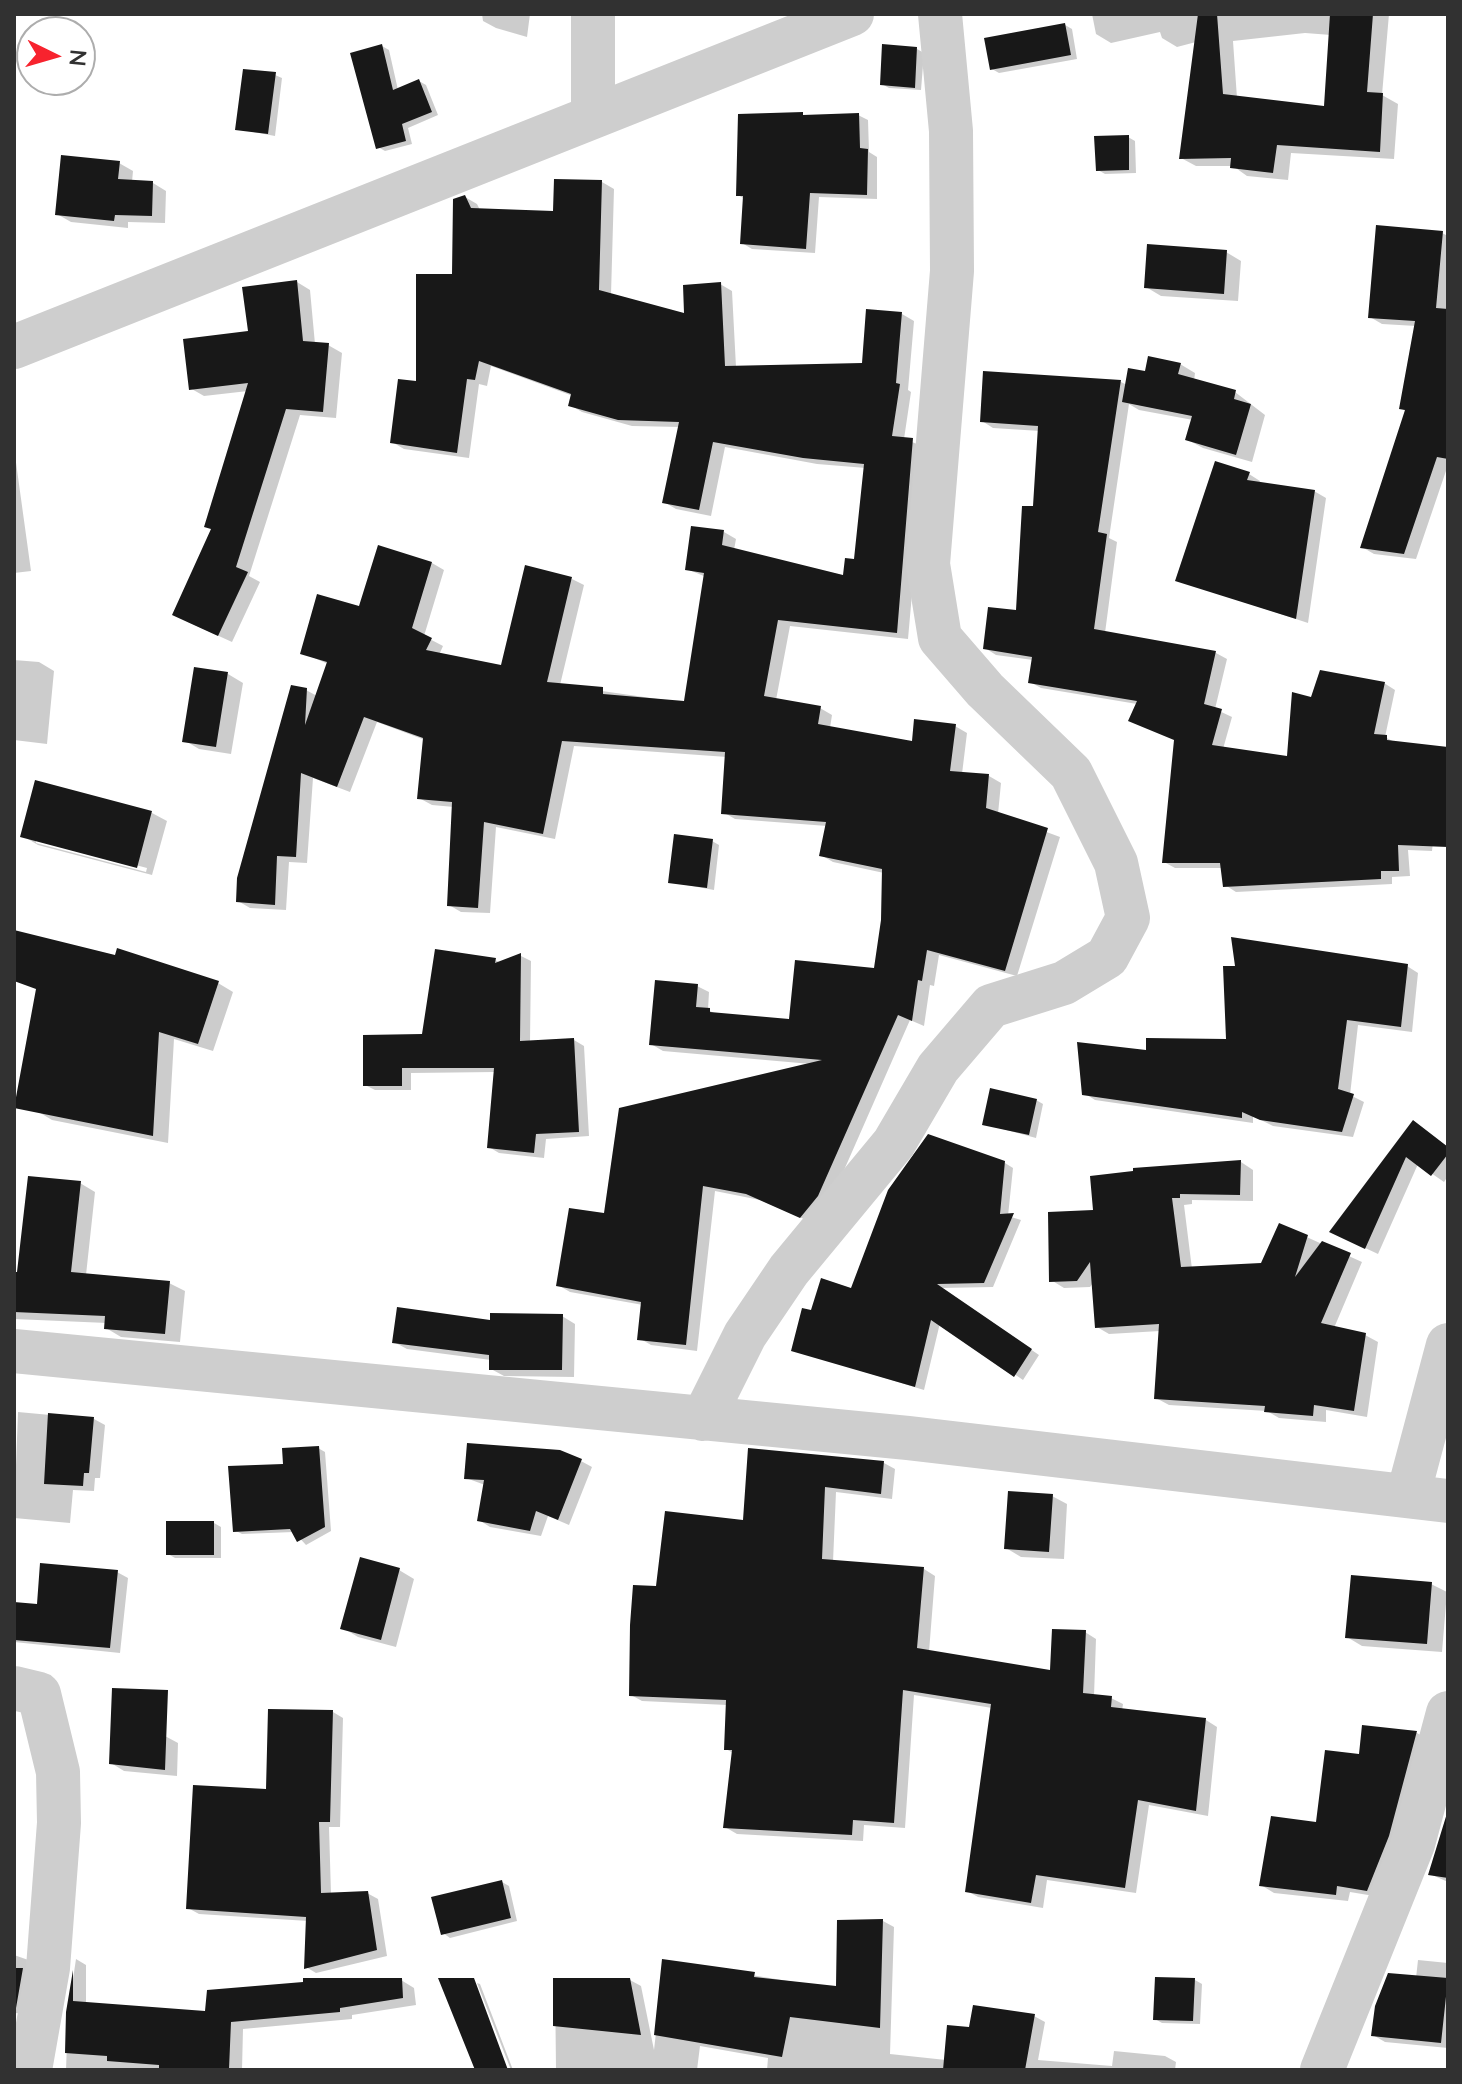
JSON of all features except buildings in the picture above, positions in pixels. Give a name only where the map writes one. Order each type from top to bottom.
[{"type":"street","points":[[593,14],[593,117]]},
{"type":"street","points":[[14,347],[852,14]]},
{"type":"street","points":[[703,1419],[745,1335],[789,1270],[894,1143],[946,1057],[991,1006],[1064,983],[1107,957],[1128,918],[1116,863],[1071,773],[985,690],[940,638],[928,564],[952,271],[951,131],[940,14]]},
{"type":"street","points":[[14,1351],[703,1419],[1428,1498],[1448,1345]]},
{"type":"street","points":[[14,1688],[39,1694],[58,1772],[59,1823],[48,1968],[30,2070]]},
{"type":"street","points":[[1322,2070],[1413,1844],[1448,1713]]}]
